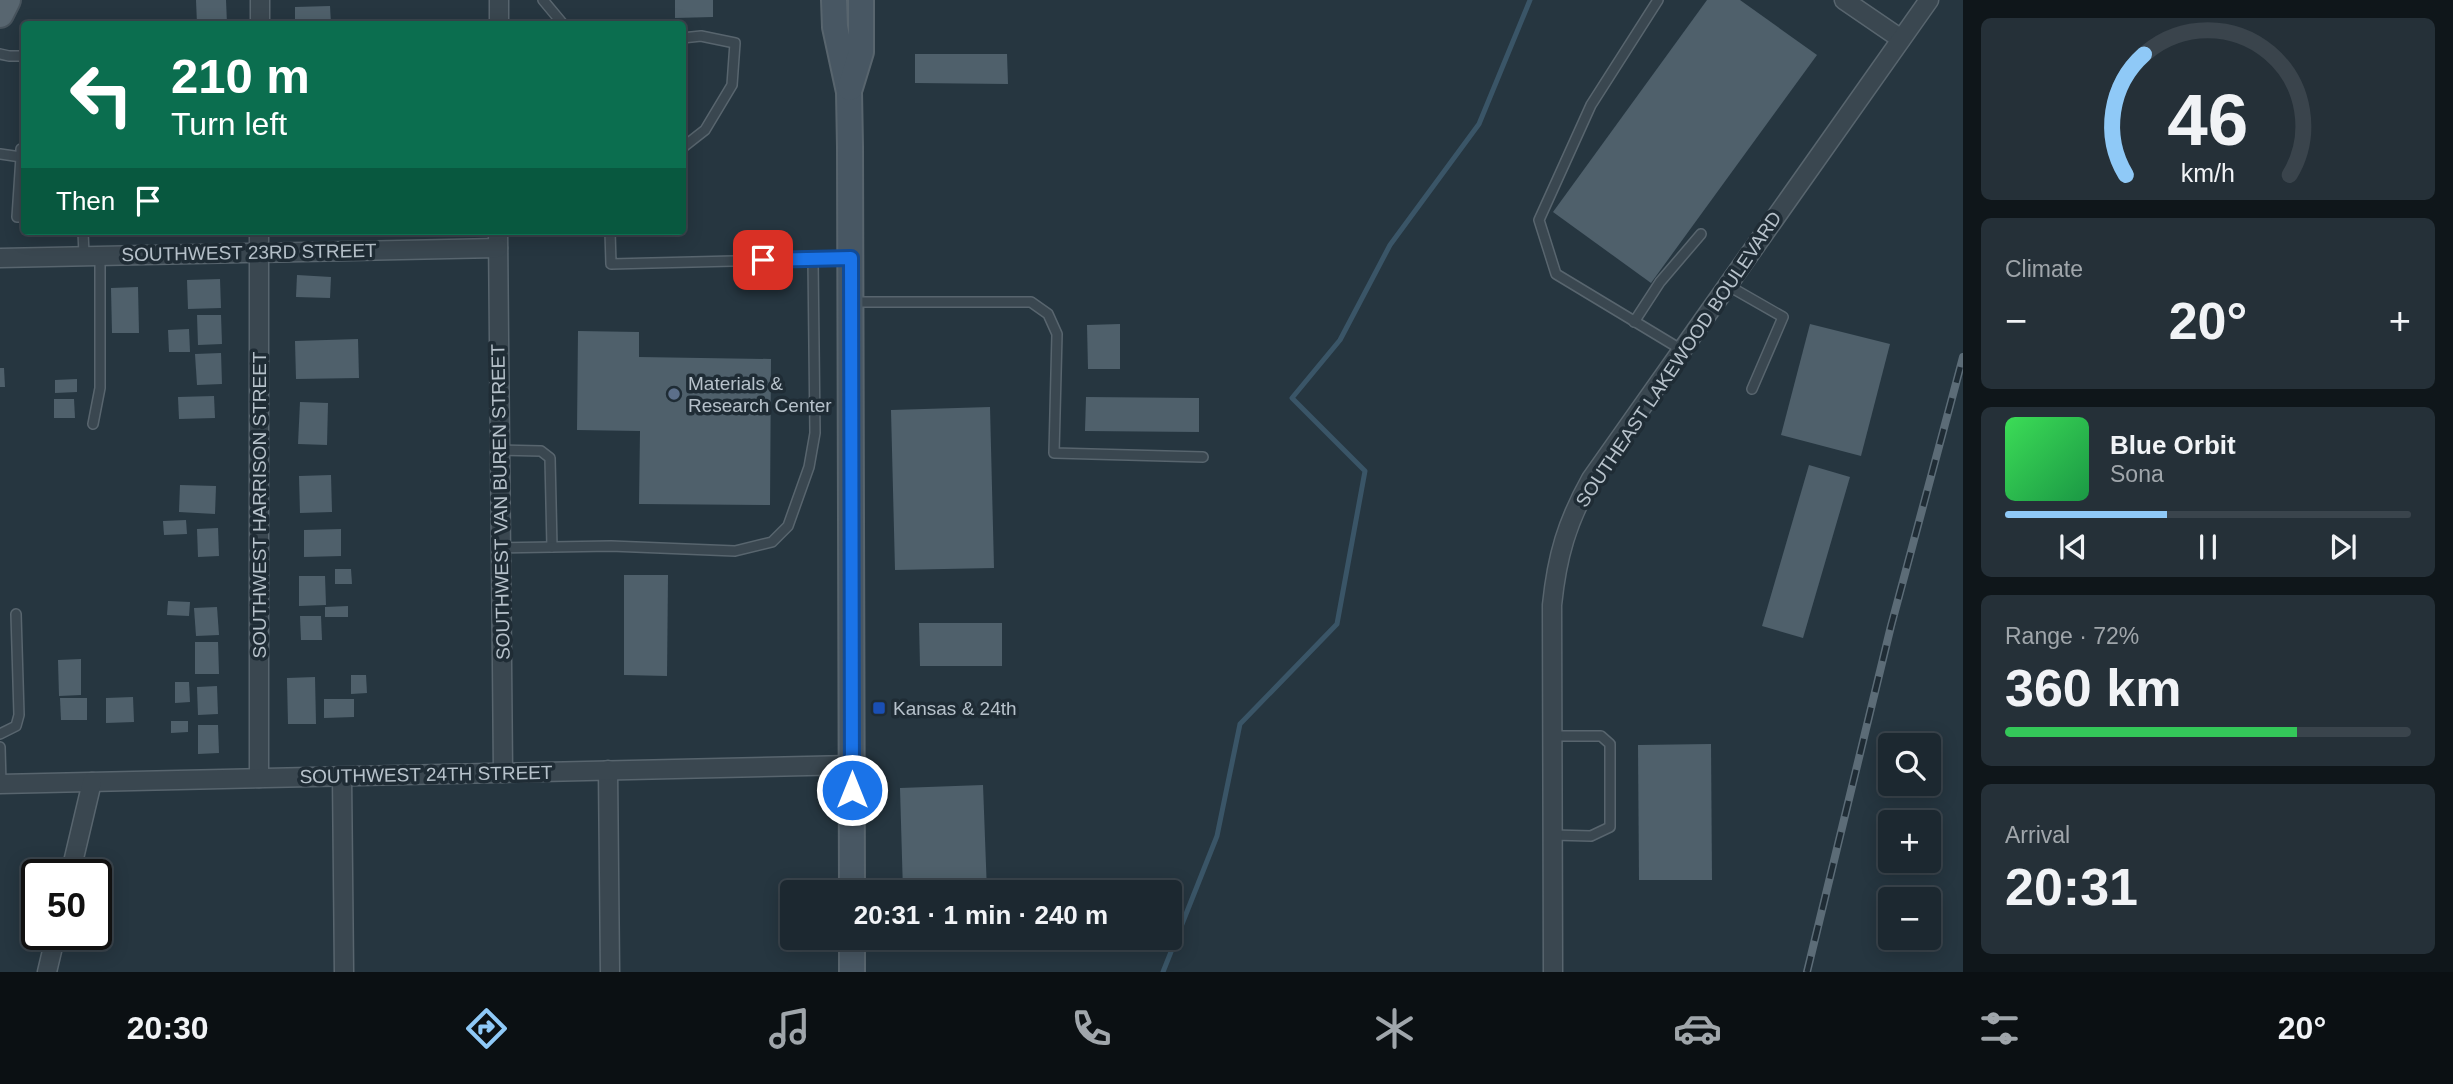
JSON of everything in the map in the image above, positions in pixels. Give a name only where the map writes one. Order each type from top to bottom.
[{"type":"main road","points":[[0,14],[7,0]]},
{"type":"main road","points":[[834,0],[835,27],[849,92],[852,880]]},
{"type":"main road","points":[[849,92],[860,52],[861,0]]},
{"type":"main road","points":[[852,950],[852,972]]},
{"type":"street","points":[[260,0],[260,21]]},
{"type":"street","points":[[499,0],[499,21]]},
{"type":"street","points":[[1844,0],[1902,39]]},
{"type":"street","name":"SOUTHEAST LAKEWOOD BOULEVARD","points":[[1553,972],[1552,605],[1555,568],[1562,541],[1576,505],[1591,479],[1929,0]]},
{"type":"street","name":"SOUTHWEST HARRISON STREET","points":[[259,235],[259,778]]},
{"type":"street","name":"SOUTHWEST 23RD STREET","points":[[0,258],[259,252],[498,239]]},
{"type":"street","name":"SOUTHWEST VAN BUREN STREET","points":[[498,239],[503,773]]},
{"type":"street","name":"SOUTHWEST 24TH STREET","points":[[1,784],[852,765]]},
{"type":"street","points":[[608,770],[610,972]]},
{"type":"street","points":[[342,776],[344,972]]},
{"type":"street","points":[[74,859],[92,782]]},
{"type":"street","points":[[47,972],[52,950]]},
{"type":"lane","points":[[543,0],[551,4],[561,21]]},
{"type":"lane","points":[[1658,0],[1591,105],[1539,220],[1556,274],[1682,350]]},
{"type":"lane","points":[[686,38],[701,36],[735,43],[732,85],[705,130],[686,145]]},
{"type":"lane","points":[[0,54],[21,56]]},
{"type":"lane","points":[[0,154],[21,153]]},
{"type":"lane","points":[[21,174],[17,217],[21,217]]},
{"type":"lane","points":[[1634,322],[1660,282],[1701,234]]},
{"type":"lane","points":[[84,235],[92,255],[100,388],[93,424]]},
{"type":"lane","points":[[610,235],[611,264],[851,258]]},
{"type":"lane","points":[[501,548],[611,546],[735,551],[772,542],[788,527],[809,467],[816,433],[814,259]]},
{"type":"lane","points":[[1727,285],[1783,317],[1752,389]]},
{"type":"lane","points":[[851,302],[1031,302],[1048,314],[1057,334],[1054,453],[1203,457]]},
{"type":"lane","points":[[500,450],[541,451],[550,458],[552,547]]},
{"type":"lane","points":[[0,734],[16,726],[19,715],[16,614]]},
{"type":"lane","points":[[1552,736],[1601,736],[1610,744],[1610,827],[1591,836],[1553,835]]},
{"type":"lane","points":[[0,747],[1,784]]},
{"type":"building","points":[[196,0],[226,0],[227,21],[197,21]]},
{"type":"building","points":[[675,0],[713,0],[713,17],[675,18]]},
{"type":"building","points":[[1707,0],[1740,0],[1817,55],[1651,283],[1553,212]]},
{"type":"building","points":[[330,6],[331,21],[295,21],[295,7]]},
{"type":"building","points":[[915,54],[1007,54],[1008,84],[915,83]]},
{"type":"building","points":[[297,275],[331,277],[330,298],[296,297]]},
{"type":"building","points":[[220,279],[221,308],[188,309],[187,280]]},
{"type":"building","points":[[138,287],[139,333],[112,333],[111,288]]},
{"type":"building","points":[[197,315],[221,315],[222,344],[198,345]]},
{"type":"building","points":[[1120,324],[1120,369],[1088,369],[1087,325]]},
{"type":"building","points":[[1810,324],[1890,344],[1861,456],[1781,435]]},
{"type":"building","points":[[189,329],[190,352],[169,352],[168,330]]},
{"type":"building","name":"Materials & Research Center","points":[[578,331],[639,332],[639,357],[771,359],[770,505],[639,504],[640,431],[577,430]]},
{"type":"building","points":[[358,339],[359,378],[296,379],[295,341]]},
{"type":"building","points":[[221,353],[222,384],[197,385],[195,354]]},
{"type":"building","points":[[0,368],[4,368],[5,387],[0,387]]},
{"type":"building","points":[[77,379],[77,392],[55,393],[55,380]]},
{"type":"building","points":[[214,396],[215,418],[179,419],[178,397]]},
{"type":"building","points":[[1086,397],[1199,398],[1199,432],[1085,431]]},
{"type":"building","points":[[54,399],[74,399],[75,418],[54,418]]},
{"type":"building","points":[[300,402],[328,403],[327,445],[298,444]]},
{"type":"building","points":[[990,407],[994,568],[895,570],[891,410]]},
{"type":"building","points":[[1809,465],[1850,477],[1803,638],[1762,626]]},
{"type":"building","points":[[331,475],[332,512],[300,513],[299,476]]},
{"type":"building","points":[[180,485],[216,486],[215,514],[179,512]]},
{"type":"building","points":[[186,520],[187,534],[164,535],[163,521]]},
{"type":"building","points":[[218,528],[219,556],[198,557],[197,529]]},
{"type":"building","points":[[341,529],[341,556],[304,557],[304,530]]},
{"type":"building","points":[[335,569],[351,569],[352,584],[335,584]]},
{"type":"building","points":[[624,575],[668,575],[667,676],[624,675]]},
{"type":"building","points":[[299,576],[325,576],[326,605],[299,606]]},
{"type":"building","points":[[168,601],[190,602],[189,616],[167,615]]},
{"type":"building","points":[[348,606],[348,617],[325,617],[325,607]]},
{"type":"building","points":[[217,607],[219,635],[196,636],[194,608]]},
{"type":"building","points":[[300,616],[321,616],[322,640],[301,640]]},
{"type":"building","points":[[919,623],[1002,623],[1002,666],[920,666]]},
{"type":"building","points":[[195,642],[218,642],[219,674],[195,674]]},
{"type":"building","points":[[81,659],[81,695],[59,696],[58,660]]},
{"type":"building","points":[[351,675],[366,675],[367,693],[351,694]]},
{"type":"building","points":[[315,677],[316,724],[288,724],[287,678]]},
{"type":"building","points":[[175,682],[189,682],[190,702],[175,703]]},
{"type":"building","points":[[217,686],[218,714],[198,715],[197,687]]},
{"type":"building","points":[[133,697],[134,722],[106,723],[106,698]]},
{"type":"building","points":[[60,698],[87,698],[87,720],[61,720]]},
{"type":"building","points":[[324,699],[354,699],[354,717],[324,718]]},
{"type":"building","points":[[171,721],[188,721],[188,732],[171,733]]},
{"type":"building","points":[[198,725],[218,725],[219,753],[198,754]]},
{"type":"building","points":[[1711,744],[1712,880],[1639,880],[1638,745]]},
{"type":"building","points":[[983,785],[987,880],[903,880],[900,788]]},
{"type":"waterway","points":[[1163,972],[1217,836],[1240,724],[1337,624],[1365,471],[1292,398],[1340,340],[1390,245],[1479,124],[1530,0]]},
{"type":"railway","points":[[1807,972],[1891,626],[1963,357]]},
{"type":"place","name":"Materials & Research Center","points":[[674,394]]},
{"type":"place","name":"Kansas & 24th","points":[[879,708]]},
{"type":"route","points":[[763,260],[851,258],[852,790]]}]
